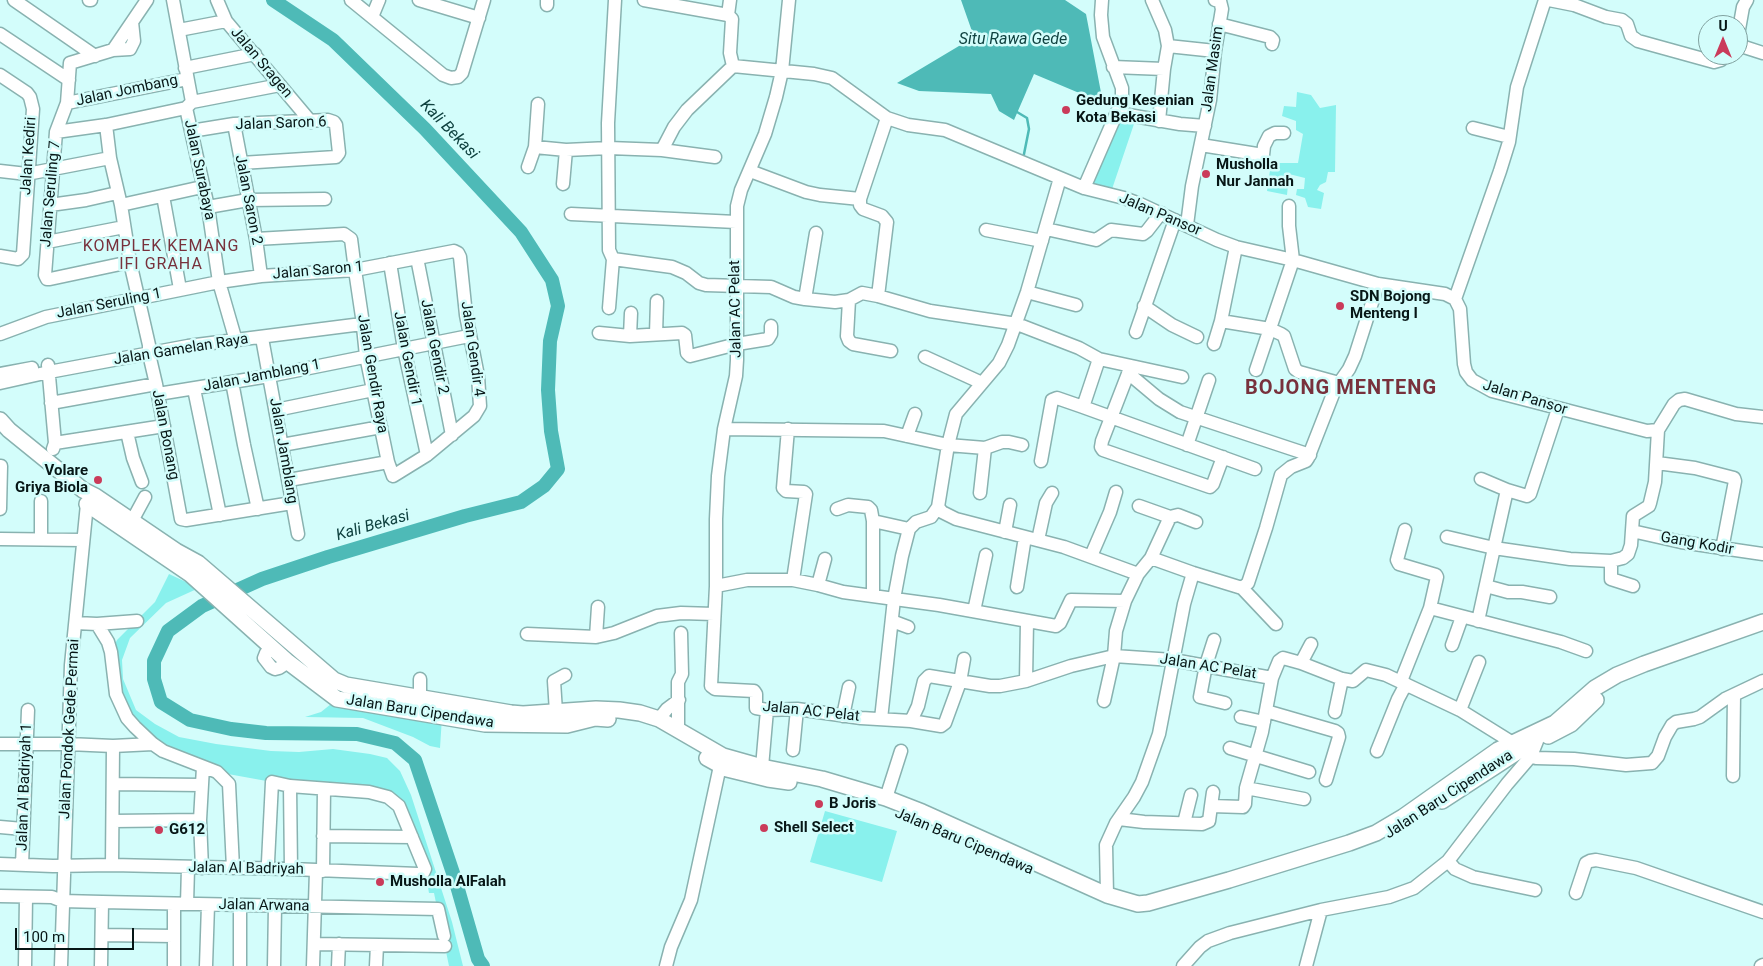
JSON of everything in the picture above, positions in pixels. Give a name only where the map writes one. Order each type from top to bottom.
[{"type":"main road","points":[[0,420],[9,430],[88,496]]},
{"type":"main road","name":"Jalan Baru Cipendawa","points":[[88,496],[132,521],[173,556],[190,574],[334,680],[346,685],[511,713],[619,710],[640,713],[659,719],[678,730],[721,761],[822,779],[922,812],[1107,895],[1138,904],[1230,884]]},
{"type":"main road","name":"Jalan Baru Cipendawa","points":[[88,496],[173,556],[198,563],[208,571],[272,647],[288,662],[337,700],[485,724],[567,725],[595,718],[634,722],[661,730],[721,761],[768,779],[878,799],[1004,860],[1138,914],[1151,913],[1230,884],[1382,839],[1403,827],[1535,738],[1595,688],[1617,675],[1763,622]]},
{"type":"main road","name":"Jalan Baru Cipendawa","points":[[1350,847],[1403,817],[1498,750],[1513,743],[1564,728],[1598,698],[1619,684],[1705,651],[1763,632]]},
{"type":"main road","points":[[442,716],[444,701]]},
{"type":"street","points":[[14,0],[95,56]]},
{"type":"street","points":[[113,50],[147,0]]},
{"type":"street","name":"Jalan Surabaya","points":[[173,0],[186,74],[191,131],[208,207],[219,282],[236,337]]},
{"type":"street","name":"Jalan Sragen","points":[[217,0],[226,21],[311,122]]},
{"type":"street","points":[[351,0],[443,75],[451,78],[458,77],[462,73],[484,0]]},
{"type":"street","points":[[372,17],[379,0]]},
{"type":"street","points":[[419,0],[479,18]]},
{"type":"street","points":[[609,308],[613,259],[609,250],[609,105],[615,0]]},
{"type":"street","points":[[644,0],[683,3],[728,15],[732,19],[730,53],[733,66],[687,110],[662,150]]},
{"type":"street","points":[[728,15],[730,0]]},
{"type":"street","name":"Jalan AC Pelat","points":[[789,0],[782,71],[771,115],[738,199],[736,222],[738,344],[736,376],[724,429],[716,493],[716,586],[711,686],[715,689],[754,692],[756,694],[756,706],[759,709],[797,709],[843,716],[911,721],[927,677],[1000,686],[1026,681],[1071,666],[1114,656],[1173,660],[1272,678],[1281,658],[1301,663],[1342,679]]},
{"type":"street","points":[[1084,188],[1121,103],[1122,88],[1113,67],[1102,26],[1102,0]]},
{"type":"street","points":[[1152,0],[1165,30],[1168,46],[1164,69],[1160,121]]},
{"type":"street","points":[[1455,299],[1500,171],[1510,137],[1517,87],[1547,0],[1622,20],[1627,24],[1631,36],[1638,41],[1698,58]]},
{"type":"street","points":[[1742,15],[1747,0]]},
{"type":"street","name":"Jalan Masim","points":[[1136,332],[1144,306],[1181,222],[1192,186],[1210,100],[1218,24],[1222,9],[1217,1]]},
{"type":"street","points":[[178,30],[226,21]]},
{"type":"street","points":[[51,68],[113,50],[130,49],[133,46],[134,38],[132,22]]},
{"type":"street","points":[[1218,24],[1270,37],[1273,40],[1272,44]]},
{"type":"street","points":[[0,34],[69,80]]},
{"type":"street","points":[[1168,46],[1215,51]]},
{"type":"street","points":[[1748,48],[1763,53]]},
{"type":"street","name":"Jalan Jombang","points":[[67,103],[186,74],[255,54]]},
{"type":"street","name":"Jalan Seruling 7","points":[[70,63],[67,103],[56,132],[45,275],[47,279],[50,279],[130,262]]},
{"type":"street","name":"Jalan Pansor","points":[[733,66],[814,74],[832,78],[887,118],[908,125],[945,130],[1084,188],[1124,197],[1236,247],[1293,260],[1354,279],[1438,293],[1455,299],[1460,309],[1464,364],[1472,380],[1492,391],[1558,409],[1647,432],[1658,430]]},
{"type":"street","points":[[1113,67],[1164,69]]},
{"type":"street","name":"Jalan Kediri","points":[[0,74],[27,93],[32,103],[23,254],[18,259],[0,256]]},
{"type":"street","points":[[56,132],[106,125],[280,85]]},
{"type":"street","points":[[528,168],[535,147],[538,104]]},
{"type":"street","points":[[1117,113],[1180,124],[1205,126]]},
{"type":"street","points":[[878,296],[887,222],[882,216],[863,209],[860,205],[860,199],[887,118]]},
{"type":"street","name":"Jalan Saron 6","points":[[191,131],[234,124],[328,120],[336,125],[339,153],[336,157],[241,162]]},
{"type":"street","name":"Jalan Saron 2","points":[[234,124],[256,239],[261,276]]},
{"type":"street","name":"Jalan Bonang","points":[[106,125],[110,158],[157,389],[181,519],[186,520],[220,515]]},
{"type":"street","points":[[1473,128],[1510,137]]},
{"type":"street","points":[[1201,145],[1263,155],[1264,146],[1269,136],[1275,133],[1284,133]]},
{"type":"street","points":[[535,147],[566,150],[609,148],[662,150],[715,157]]},
{"type":"street","points":[[563,184],[566,150]]},
{"type":"street","points":[[0,170],[27,174],[110,158]]},
{"type":"street","points":[[750,171],[806,192],[860,199]]},
{"type":"street","points":[[881,719],[894,599],[909,529],[916,522],[931,518],[938,507],[948,445],[956,414],[1004,354],[1017,324],[1060,178]]},
{"type":"street","points":[[50,205],[86,200],[163,196],[202,187]]},
{"type":"street","points":[[163,196],[180,289]]},
{"type":"street","points":[[208,207],[248,200],[325,199]]},
{"type":"street","points":[[1256,370],[1293,260],[1289,206]]},
{"type":"street","points":[[986,230],[1096,240],[1111,230],[1143,234],[1147,232],[1161,213]]},
{"type":"street","points":[[571,214],[736,222]]},
{"type":"street","points":[[47,242],[124,228]]},
{"type":"street","points":[[805,299],[816,233]]},
{"type":"street","name":"Jalan Gendir Raya","points":[[256,239],[344,234],[351,239],[366,356],[388,462],[393,476]]},
{"type":"street","points":[[1214,344],[1221,322],[1236,247]]},
{"type":"street","name":"Jalan Gendir 4","points":[[393,476],[426,455],[452,435],[474,416],[480,406],[478,376],[469,336],[458,253],[454,251],[417,258]]},
{"type":"street","name":"Jalan Saron 1","points":[[219,282],[261,276],[355,270],[417,258]]},
{"type":"street","name":"Jalan Gendir 2","points":[[417,258],[452,435]]},
{"type":"street","points":[[613,259],[672,267],[686,273],[699,283],[770,287],[794,297],[835,302],[849,300],[862,293],[930,311],[1017,324],[1079,348],[1099,359],[1129,369],[1182,377]]},
{"type":"street","name":"Jalan Gendir 1","points":[[390,263],[404,349],[426,455]]},
{"type":"street","name":"Jalan Seruling 1","points":[[0,334],[46,316],[219,282]]},
{"type":"street","points":[[1242,588],[1248,583],[1281,475],[1291,467],[1306,461],[1310,455],[1335,389],[1349,370],[1355,356],[1378,284]]},
{"type":"street","points":[[1027,292],[1076,305]]},
{"type":"street","points":[[849,300],[847,336],[849,341],[853,344],[891,351]]},
{"type":"street","points":[[656,334],[657,301]]},
{"type":"street","points":[[1144,306],[1197,337]]},
{"type":"street","points":[[630,336],[631,313]]},
{"type":"street","name":"Jalan Gamelan Raya","points":[[0,374],[48,368],[236,337],[257,336],[362,321]]},
{"type":"street","points":[[1221,322],[1270,329],[1284,336],[1295,370],[1339,383]]},
{"type":"street","points":[[599,333],[630,336],[676,332],[684,334],[687,353],[690,356],[738,344],[768,339],[772,334],[772,326]]},
{"type":"street","name":"Jalan Jamblang","points":[[257,336],[269,376],[298,534]]},
{"type":"street","name":"Jalan Jamblang 1","points":[[51,403],[157,389],[194,389],[469,336]]},
{"type":"street","points":[[925,357],[982,383]]},
{"type":"street","points":[[1083,408],[1099,359]]},
{"type":"street","points":[[48,368],[54,446],[164,426]]},
{"type":"street","name":"Jalan Gamelan Raya","points":[[0,383],[48,368]]},
{"type":"street","points":[[1129,369],[1169,407],[1310,455]]},
{"type":"street","points":[[1129,369],[1102,441],[1101,447],[1103,450],[1207,486],[1213,485],[1223,458]]},
{"type":"street","points":[[1187,445],[1209,380]]},
{"type":"street","points":[[232,382],[258,509]]},
{"type":"street","points":[[194,389],[220,515],[292,503]]},
{"type":"street","points":[[276,410],[373,390]]},
{"type":"street","points":[[1041,461],[1052,400],[1057,398],[1111,419],[1255,469]]},
{"type":"street","points":[[1447,537],[1494,548],[1558,558],[1611,561],[1623,558],[1630,550],[1633,516],[1649,506],[1650,503],[1655,482],[1658,430],[1674,404],[1679,400],[1685,399],[1736,414],[1763,417]]},
{"type":"street","points":[[1481,479],[1524,496],[1530,494],[1558,409]]},
{"type":"street","points":[[907,436],[915,414]]},
{"type":"street","points":[[282,445],[381,427]]},
{"type":"street","points":[[724,429],[884,431],[948,445],[985,448],[1002,442],[1022,445]]},
{"type":"street","points":[[788,429],[784,488],[786,491],[804,492],[806,494],[793,580]]},
{"type":"street","points":[[127,432],[142,482]]},
{"type":"street","points":[[980,493],[985,448]]},
{"type":"street","points":[[289,480],[388,462]]},
{"type":"street","points":[[1657,463],[1695,468],[1734,478],[1722,548]]},
{"type":"street","points":[[0,509],[1,466]]},
{"type":"street","points":[[1478,621],[1507,490]]},
{"type":"street","points":[[1038,540],[1046,503],[1052,492]]},
{"type":"street","points":[[1092,556],[1116,492]]},
{"type":"street","name":"Jalan Pondok Gede Permai","points":[[61,966],[72,665],[88,496]]},
{"type":"street","points":[[132,521],[145,497]]},
{"type":"street","points":[[41,501],[41,539]]},
{"type":"street","points":[[837,509],[864,505],[871,510],[873,521],[873,596]]},
{"type":"street","points":[[1005,532],[1010,506]]},
{"type":"street","points":[[1139,506],[1170,517],[1178,515],[1196,522]]},
{"type":"street","points":[[938,507],[942,512],[956,519],[1092,556],[1138,574]]},
{"type":"street","points":[[1104,701],[1114,656],[1114,639],[1125,601],[1138,574],[1152,558],[1170,517]]},
{"type":"street","points":[[873,521],[909,529]]},
{"type":"street","points":[[1377,751],[1398,699],[1430,608],[1437,577],[1399,564],[1396,560],[1405,530]]},
{"type":"street","name":"Gang Kodir","points":[[1632,531],[1681,542],[1763,554]]},
{"type":"street","points":[[1018,588],[1025,537]]},
{"type":"street","points":[[0,539],[83,540]]},
{"type":"street","points":[[974,611],[986,555]]},
{"type":"street","points":[[1152,558],[1242,588],[1276,624]]},
{"type":"street","points":[[818,585],[826,559]]},
{"type":"street","points":[[1611,561],[1610,579],[1633,586]]},
{"type":"street","points":[[1107,895],[1106,845],[1119,819],[1134,797],[1148,767],[1159,734],[1184,604],[1193,573]]},
{"type":"street","points":[[716,586],[746,580],[793,580],[843,592],[974,611],[1056,626],[1071,600],[1125,601]]},
{"type":"street","points":[[1486,586],[1508,592],[1522,592],[1550,597]]},
{"type":"street","points":[[596,637],[598,607]]},
{"type":"street","points":[[1430,608],[1561,642],[1586,651]]},
{"type":"street","points":[[526,634],[596,637],[614,634],[657,616],[681,613],[714,614]]},
{"type":"street","points":[[1452,645],[1462,617]]},
{"type":"street","points":[[76,623],[97,624],[137,621]]},
{"type":"street","points":[[892,621],[908,627]]},
{"type":"street","points":[[1026,681],[1027,621]]},
{"type":"street","points":[[97,624],[108,642],[116,694],[127,718],[153,744],[163,751],[217,772],[229,784],[234,868]]},
{"type":"street","points":[[678,730],[678,682],[682,674],[681,633]]},
{"type":"street","points":[[1214,640],[1206,665],[1200,697],[1225,703]]},
{"type":"street","points":[[1301,663],[1311,644]]},
{"type":"street","points":[[911,721],[944,725],[960,682],[964,658]]},
{"type":"street","points":[[1460,710],[1479,662]]},
{"type":"street","points":[[1335,712],[1342,679],[1355,680],[1366,670],[1404,682],[1460,710],[1513,743]]},
{"type":"street","points":[[556,712],[554,681],[564,675]]},
{"type":"street","points":[[1211,806],[1243,807],[1245,804],[1246,788],[1265,716],[1272,678]]},
{"type":"street","points":[[420,680],[420,698]]},
{"type":"street","points":[[1531,756],[1536,758],[1574,759],[1626,765],[1652,763],[1658,756],[1661,745],[1672,724],[1700,717],[1734,695],[1763,681]]},
{"type":"street","points":[[843,716],[849,686]]},
{"type":"street","points":[[1733,776],[1734,695]]},
{"type":"street","points":[[659,719],[678,700]]},
{"type":"street","points":[[793,750],[797,709]]},
{"type":"street","name":"Jalan Al Badriyah 1","points":[[22,865],[28,710]]},
{"type":"street","points":[[762,767],[766,710]]},
{"type":"street","points":[[1241,717],[1265,716],[1338,733],[1339,737],[1326,780]]},
{"type":"street","points":[[1183,966],[1208,941],[1230,932],[1321,910],[1389,897],[1419,884],[1448,861],[1531,756],[1535,738]]},
{"type":"street","points":[[0,744],[113,746],[153,744]]},
{"type":"street","points":[[112,866],[113,746]]},
{"type":"street","points":[[1230,748],[1309,772]]},
{"type":"street","points":[[878,799],[901,751]]},
{"type":"street","points":[[666,966],[671,947],[691,900],[721,761]]},
{"type":"street","points":[[202,868],[200,820],[203,767]]},
{"type":"street","points":[[268,862],[272,782],[290,786],[369,792],[388,797],[399,806],[412,837],[323,836]]},
{"type":"street","points":[[114,784],[202,785]]},
{"type":"street","points":[[290,786],[291,869]]},
{"type":"street","points":[[313,966],[315,907],[323,836],[324,788]]},
{"type":"street","points":[[1246,788],[1304,799]]},
{"type":"street","points":[[1119,819],[1144,822],[1206,823],[1209,821],[1212,792]]},
{"type":"street","points":[[1184,823],[1191,795]]},
{"type":"street","points":[[113,821],[200,820]]},
{"type":"street","points":[[0,827],[23,829]]},
{"type":"street","name":"Jalan Al Badriyah","points":[[0,864],[423,873],[424,869],[412,837]]},
{"type":"street","points":[[1576,893],[1586,863],[1590,860],[1596,860],[1636,868],[1763,912]]},
{"type":"street","points":[[1448,861],[1455,869],[1473,877],[1535,890]]},
{"type":"street","points":[[187,904],[188,868]]},
{"type":"street","name":"Jalan Arwana","points":[[0,896],[52,897],[62,901],[438,909],[445,941],[377,945]]},
{"type":"street","points":[[25,966],[26,897]]},
{"type":"street","points":[[101,966],[102,902]]},
{"type":"street","points":[[174,904],[174,966]]},
{"type":"street","points":[[206,966],[208,904]]},
{"type":"street","points":[[240,905],[240,966]]},
{"type":"street","points":[[274,966],[275,906]]},
{"type":"street","points":[[1306,966],[1321,910]]},
{"type":"street","points":[[102,935],[174,936]]},
{"type":"street","points":[[314,944],[377,945],[376,966]]},
{"type":"street","points":[[338,966],[339,944]]},
{"type":"shaded area","points":[[1297,92],[1311,95],[1320,108],[1336,105],[1335,172],[1328,172],[1326,182],[1320,185],[1317,190],[1324,193],[1321,209],[1308,207],[1305,198],[1296,195],[1297,189],[1304,189],[1305,178],[1289,174],[1287,195],[1267,191],[1271,163],[1298,163],[1303,134],[1296,130],[1296,121],[1282,116],[1284,106],[1296,107]]},
{"type":"shaded area","points":[[1119,116],[1135,121],[1111,192],[1087,186]]},
{"type":"shaded area","points":[[169,574],[199,588],[166,603],[130,638],[122,660],[123,679],[136,710],[155,724],[179,737],[271,751],[299,752],[333,749],[387,758],[400,771],[411,795],[452,922],[463,966],[449,966],[434,893],[429,893],[424,865],[388,797],[272,782],[217,772],[163,751],[127,718],[111,652],[117,640],[155,602]]},
{"type":"shaded area","points":[[331,704],[442,717],[440,748],[430,746],[413,737],[363,718],[305,717],[321,712]]},
{"type":"shaded area","points":[[825,811],[897,831],[882,882],[810,862]]},
{"type":"water","name":"Situ Rawa Gede","points":[[961,0],[1065,0],[1086,14],[1103,103],[1034,74],[1014,120],[999,111],[991,94],[919,91],[897,83],[974,37]]},
{"type":"waterway","name":"Kali Bekasi","points":[[273,0],[333,40],[425,129],[521,232],[552,280],[558,306],[550,341],[548,390],[551,431],[558,469],[544,486],[521,502],[465,516],[328,557],[262,579],[202,606],[168,631],[154,661],[154,679],[161,702],[190,720],[231,729],[266,733],[357,734],[395,743],[415,760],[455,879],[478,959],[483,966]]},
{"type":"waterway","points":[[1017,112],[1027,118],[1029,129],[1023,159]]},
{"type":"place","name":"Gedung Kesenian Kota Bekasi","points":[[1066,110]]},
{"type":"place","name":"Musholla Nur Jannah","points":[[1206,174]]},
{"type":"place","name":"SDN Bojong Menteng I","points":[[1340,306]]},
{"type":"place","name":"Volare Griya Biola","points":[[98,480]]},
{"type":"place","name":"B Joris","points":[[819,804]]},
{"type":"place","name":"Shell Select","points":[[764,828]]},
{"type":"place","name":"G612","points":[[159,830]]},
{"type":"place","name":"Musholla AlFalah","points":[[380,882]]},
{"type":"district","name":"KOMPLEK KEMANG IFI GRAHA","points":[[161,256]]},
{"type":"district","name":"BOJONG MENTENG","points":[[1341,389]]}]
